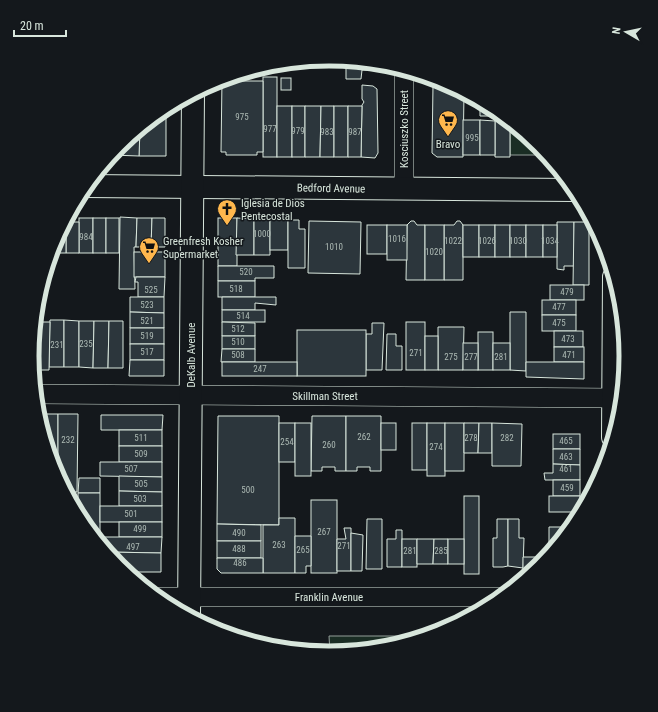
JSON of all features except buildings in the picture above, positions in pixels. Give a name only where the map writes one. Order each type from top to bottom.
[{"type":"main road","name":"DeKalb Avenue","points":[[189,607],[193,100]]},
{"type":"main road","name":"Bedford Avenue","points":[[94,186],[566,190]]},
{"type":"main road","points":[[614,304],[614,410]]},
{"type":"street","name":"Kosciuszko Street","points":[[404,76],[404,188]]},
{"type":"street","name":"Skillman Street","points":[[41,394],[614,398]]},
{"type":"street","name":"Franklin Avenue","points":[[179,604],[189,607],[488,598]]},
{"type":"green space","points":[[510,129],[538,155],[510,155]]},
{"type":"green space","points":[[329,636],[404,636],[367,644],[330,646]]},
{"type":"place","name":"Bravo","points":[[448,137]]},
{"type":"place","name":"Iglesia de Dios Pentecostal","points":[[227,226]]},
{"type":"place","name":"Greenfresh Kosher Supermarket","points":[[149,264]]}]
